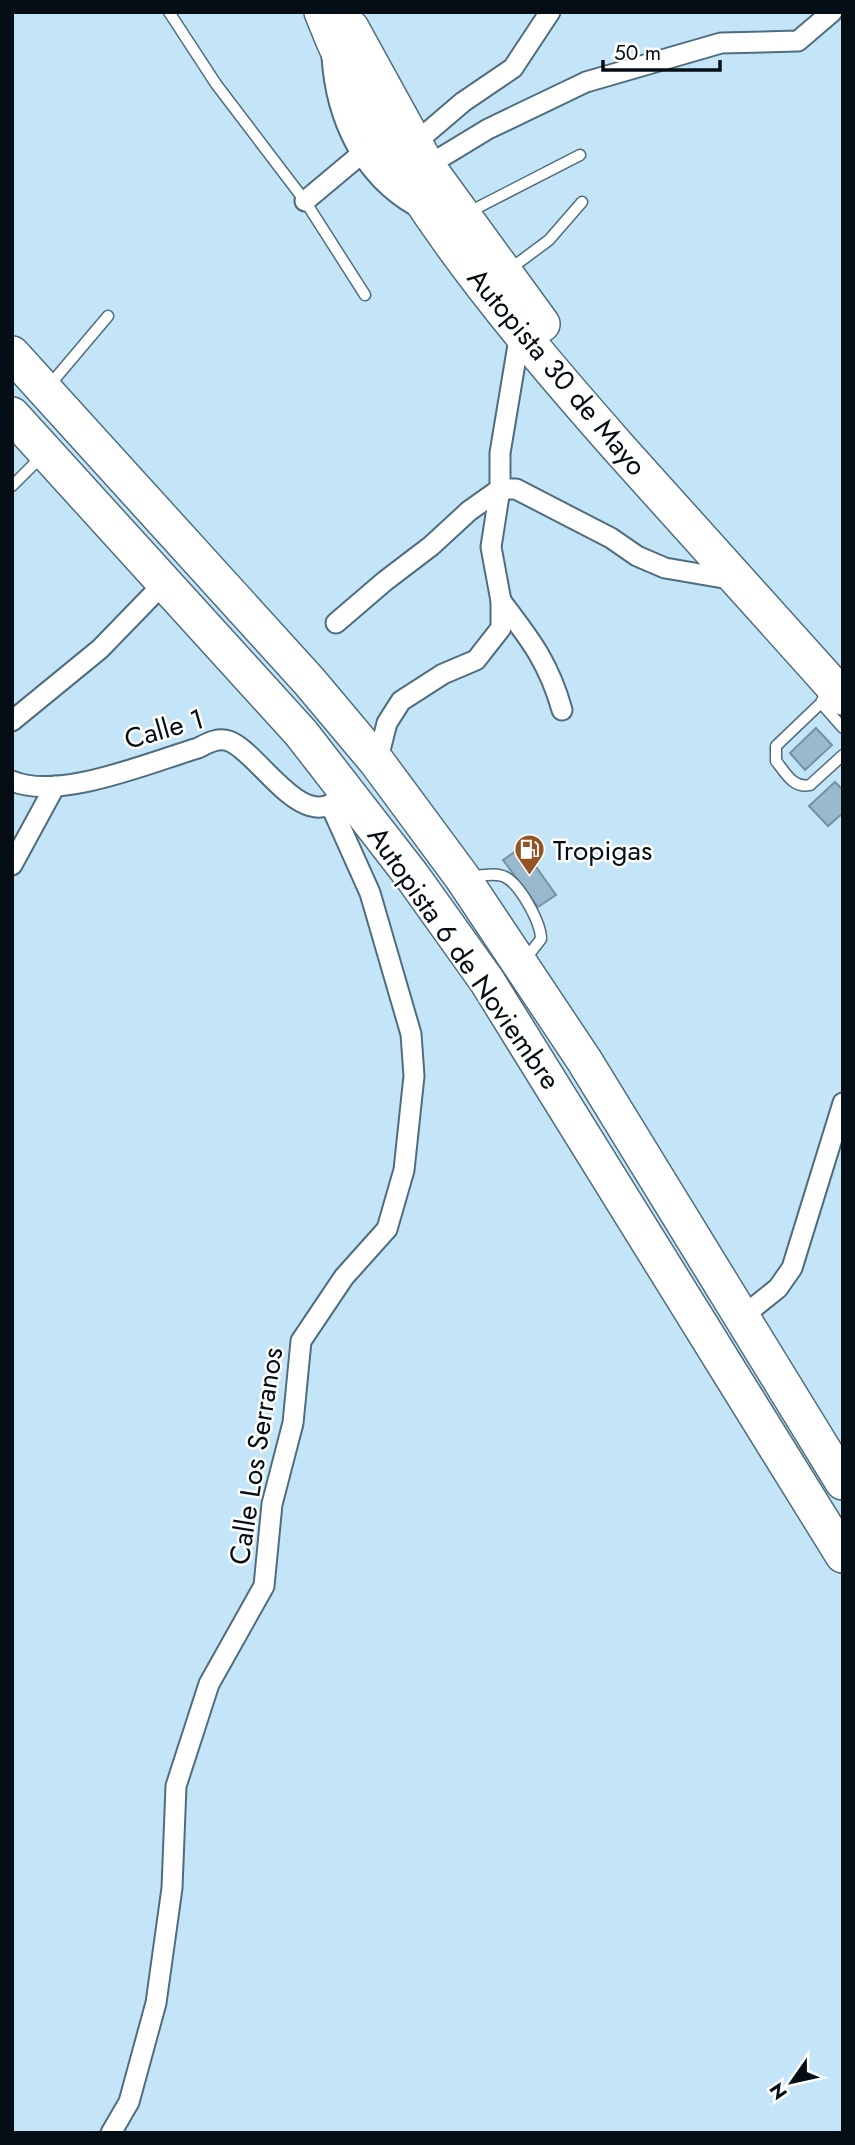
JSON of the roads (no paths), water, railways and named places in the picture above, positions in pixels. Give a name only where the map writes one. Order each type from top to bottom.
[{"type":"highway","name":"Autopista 30 de Mayo","points":[[332,20],[421,155],[446,215],[504,273],[584,378],[834,687]]},
{"type":"highway","name":"Autopista 30 de Mayo","points":[[332,20],[364,107],[446,215],[520,334],[834,687]]},
{"type":"highway","name":"Autopista 6 de Noviembre","points":[[12,354],[228,590],[377,762],[463,877],[522,964],[843,1482]]},
{"type":"highway","name":"Autopista 6 de Noviembre","points":[[12,415],[166,581],[301,733],[339,798],[487,981],[843,1555]]},
{"type":"street","points":[[421,155],[463,102],[513,68],[550,12]]},
{"type":"street","points":[[421,155],[488,129],[586,82],[721,43],[798,41],[832,12]]},
{"type":"street","points":[[332,20],[334,88],[360,155],[383,181],[446,215]]},
{"type":"street","points":[[305,201],[360,155]]},
{"type":"street","points":[[377,762],[387,723],[401,701],[443,674],[476,660],[501,628],[501,601],[491,547],[500,489],[500,453],[520,334]]},
{"type":"street","points":[[336,623],[431,546],[469,511],[500,489],[516,489],[665,568],[737,580]]},
{"type":"street","points":[[12,721],[100,649],[166,581]]},
{"type":"street","points":[[501,601],[552,674],[562,710]]},
{"type":"street","name":"Calle 1","points":[[12,781],[55,786],[97,778],[198,748],[213,740],[229,741],[296,800],[306,805],[339,798]]},
{"type":"street","points":[[14,860],[55,786]]},
{"type":"street","name":"Calle Los Serranos","points":[[111,2133],[129,2102],[156,2003],[172,1888],[176,1786],[209,1684],[264,1586],[272,1504],[293,1423],[301,1341],[344,1277],[387,1229],[404,1170],[414,1076],[411,1034],[339,798]]},
{"type":"street","points":[[742,1317],[778,1288],[795,1261],[843,1104]]},
{"type":"lane","points":[[169,12],[216,83],[305,201],[365,295]]},
{"type":"lane","points":[[446,215],[580,155]]},
{"type":"lane","points":[[504,273],[549,240],[582,202]]},
{"type":"lane","points":[[45,390],[108,316]]},
{"type":"lane","points":[[12,486],[46,452]]},
{"type":"lane","points":[[834,687],[843,728]]},
{"type":"lane","points":[[834,687],[776,746],[776,761],[795,784],[803,787],[810,785],[843,755]]},
{"type":"place","name":"Tropigas","points":[[530,877]]}]
